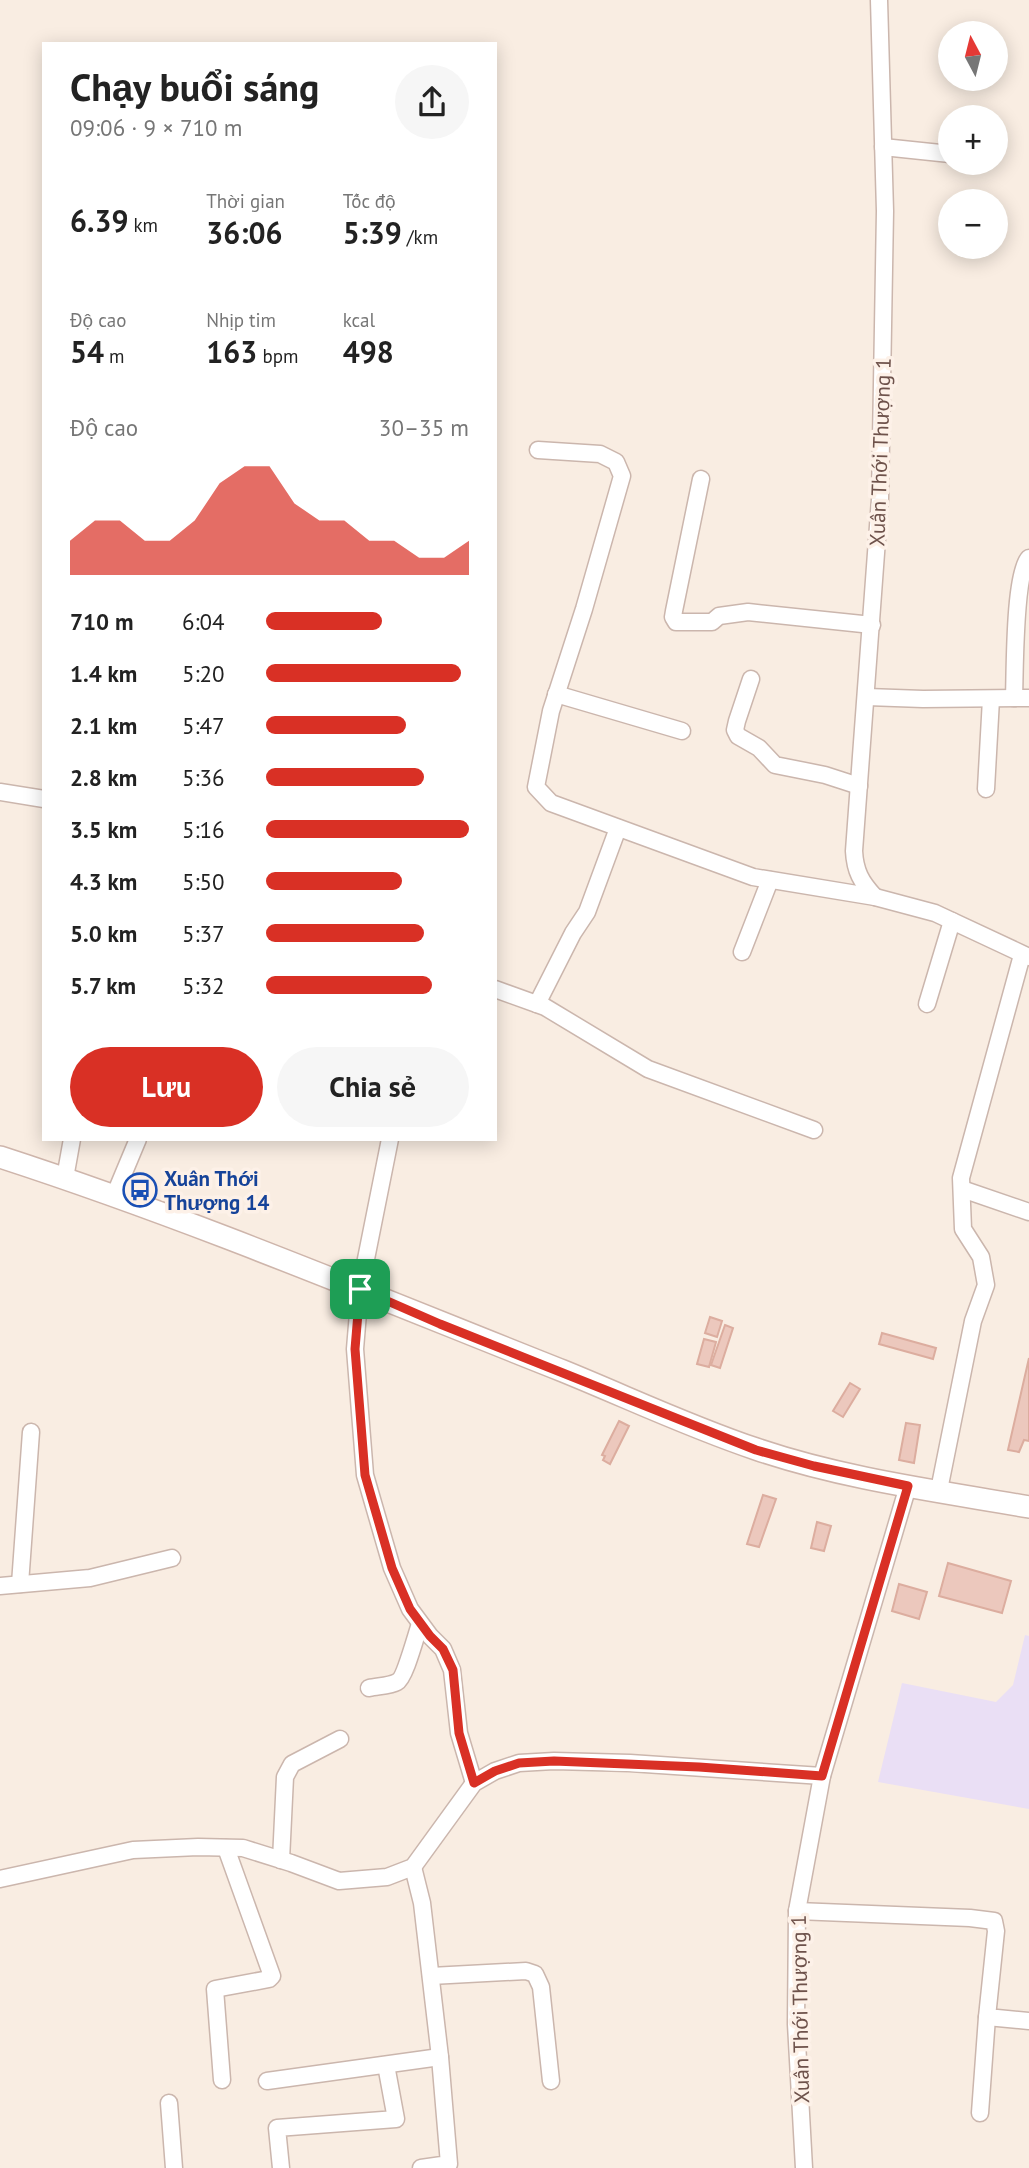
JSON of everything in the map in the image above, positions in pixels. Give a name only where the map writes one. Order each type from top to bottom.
[{"type":"main road","points":[[0,1157],[115,1195],[360,1289],[440,1324],[756,1450],[814,1466],[908,1486],[1029,1507]]},
{"type":"street","name":"Xuân Thới Thượng 1","points":[[875,897],[862,884],[855,863],[881,487],[885,211],[879,0]]},
{"type":"street","points":[[883,147],[938,153]]},
{"type":"street","points":[[538,450],[600,454],[616,462],[622,476],[551,711],[536,787],[551,803],[753,877],[875,897],[936,914],[1026,956],[961,1178],[963,1229],[981,1257],[986,1284],[973,1321],[939,1490]]},
{"type":"street","points":[[701,479],[674,611],[676,622],[712,622],[719,616],[748,612],[872,625]]},
{"type":"street","points":[[867,697],[1022,698],[1018,603],[1023,564],[1029,558]]},
{"type":"street","points":[[751,679],[737,721],[735,730],[738,736],[760,748],[775,765],[825,775],[859,786]]},
{"type":"street","points":[[556,694],[682,731]]},
{"type":"street","points":[[986,789],[991,699]]},
{"type":"street","points":[[0,792],[42,799]]},
{"type":"street","points":[[537,1004],[573,933],[587,912],[618,828]]},
{"type":"street","points":[[742,952],[770,880]]},
{"type":"street","points":[[927,1004],[952,921]]},
{"type":"street","points":[[497,990],[537,1004],[648,1069],[814,1130]]},
{"type":"street","points":[[65,1178],[72,1141]]},
{"type":"street","points":[[115,1195],[137,1141]]},
{"type":"street","points":[[390,1141],[360,1289],[355,1349],[365,1475],[392,1568],[410,1609],[443,1649],[453,1670],[459,1733],[474,1783]]},
{"type":"street","points":[[962,1189],[1029,1212]]},
{"type":"street","points":[[20,1584],[31,1432]]},
{"type":"street","name":"Xuân Thới Thượng 1","points":[[804,2168],[796,2024],[797,1911],[822,1776],[908,1486]]},
{"type":"street","points":[[0,1586],[90,1578],[172,1558]]},
{"type":"street","points":[[369,1688],[397,1682],[404,1675],[409,1652],[421,1624]]},
{"type":"street","points":[[281,1860],[285,1777],[292,1764],[340,1739]]},
{"type":"street","points":[[0,1879],[132,1850],[157,1848],[243,1848],[339,1881],[387,1877],[414,1867],[474,1783],[495,1771],[519,1763],[554,1761],[699,1767],[822,1776]]},
{"type":"street","points":[[222,2080],[215,1989],[269,1979],[272,1976],[226,1848]]},
{"type":"street","points":[[414,1867],[422,1903],[449,2164],[421,2168]]},
{"type":"street","points":[[797,1911],[994,1921],[996,1931],[980,2113]]},
{"type":"street","points":[[430,1976],[526,1971],[535,1974],[541,1987],[551,2081]]},
{"type":"street","points":[[987,2017],[1029,2021]]},
{"type":"street","points":[[267,2081],[440,2057]]},
{"type":"street","points":[[281,2168],[277,2128],[396,2119],[386,2065]]},
{"type":"street","points":[[169,2103],[174,2168]]},
{"type":"shaded area","points":[[1025,1635],[1029,1636],[1029,1809],[878,1782],[902,1683],[996,1702],[1013,1685]]},
{"type":"building","points":[[710,1317],[722,1321],[717,1337],[705,1333]]},
{"type":"building","points":[[725,1325],[733,1328],[720,1368],[711,1365]]},
{"type":"building","points":[[882,1333],[936,1348],[933,1359],[879,1344]]},
{"type":"building","points":[[704,1339],[716,1342],[709,1367],[697,1364]]},
{"type":"building","points":[[1029,1358],[1029,1441],[1024,1440],[1019,1452],[1008,1450]]},
{"type":"building","points":[[850,1383],[860,1389],[843,1417],[833,1411]]},
{"type":"building","points":[[619,1421],[629,1426],[610,1464],[603,1460],[605,1456],[602,1455]]},
{"type":"building","points":[[906,1423],[920,1425],[914,1463],[899,1460]]},
{"type":"building","points":[[763,1495],[776,1499],[759,1547],[747,1544]]},
{"type":"building","points":[[817,1522],[831,1526],[824,1551],[811,1548]]},
{"type":"building","points":[[948,1563],[1011,1581],[1002,1613],[939,1596]]},
{"type":"building","points":[[899,1584],[927,1592],[919,1619],[892,1611]]},
{"type":"place","name":"Xuân Thới Thượng 14","points":[[140,1190]]},
{"type":"route","points":[[360,1289],[440,1324],[756,1450],[814,1466],[908,1486],[822,1776],[630,1763],[554,1761],[519,1763],[495,1771],[474,1783],[459,1733],[453,1670],[443,1649],[410,1609],[392,1568],[365,1475],[355,1349],[360,1289]]}]
